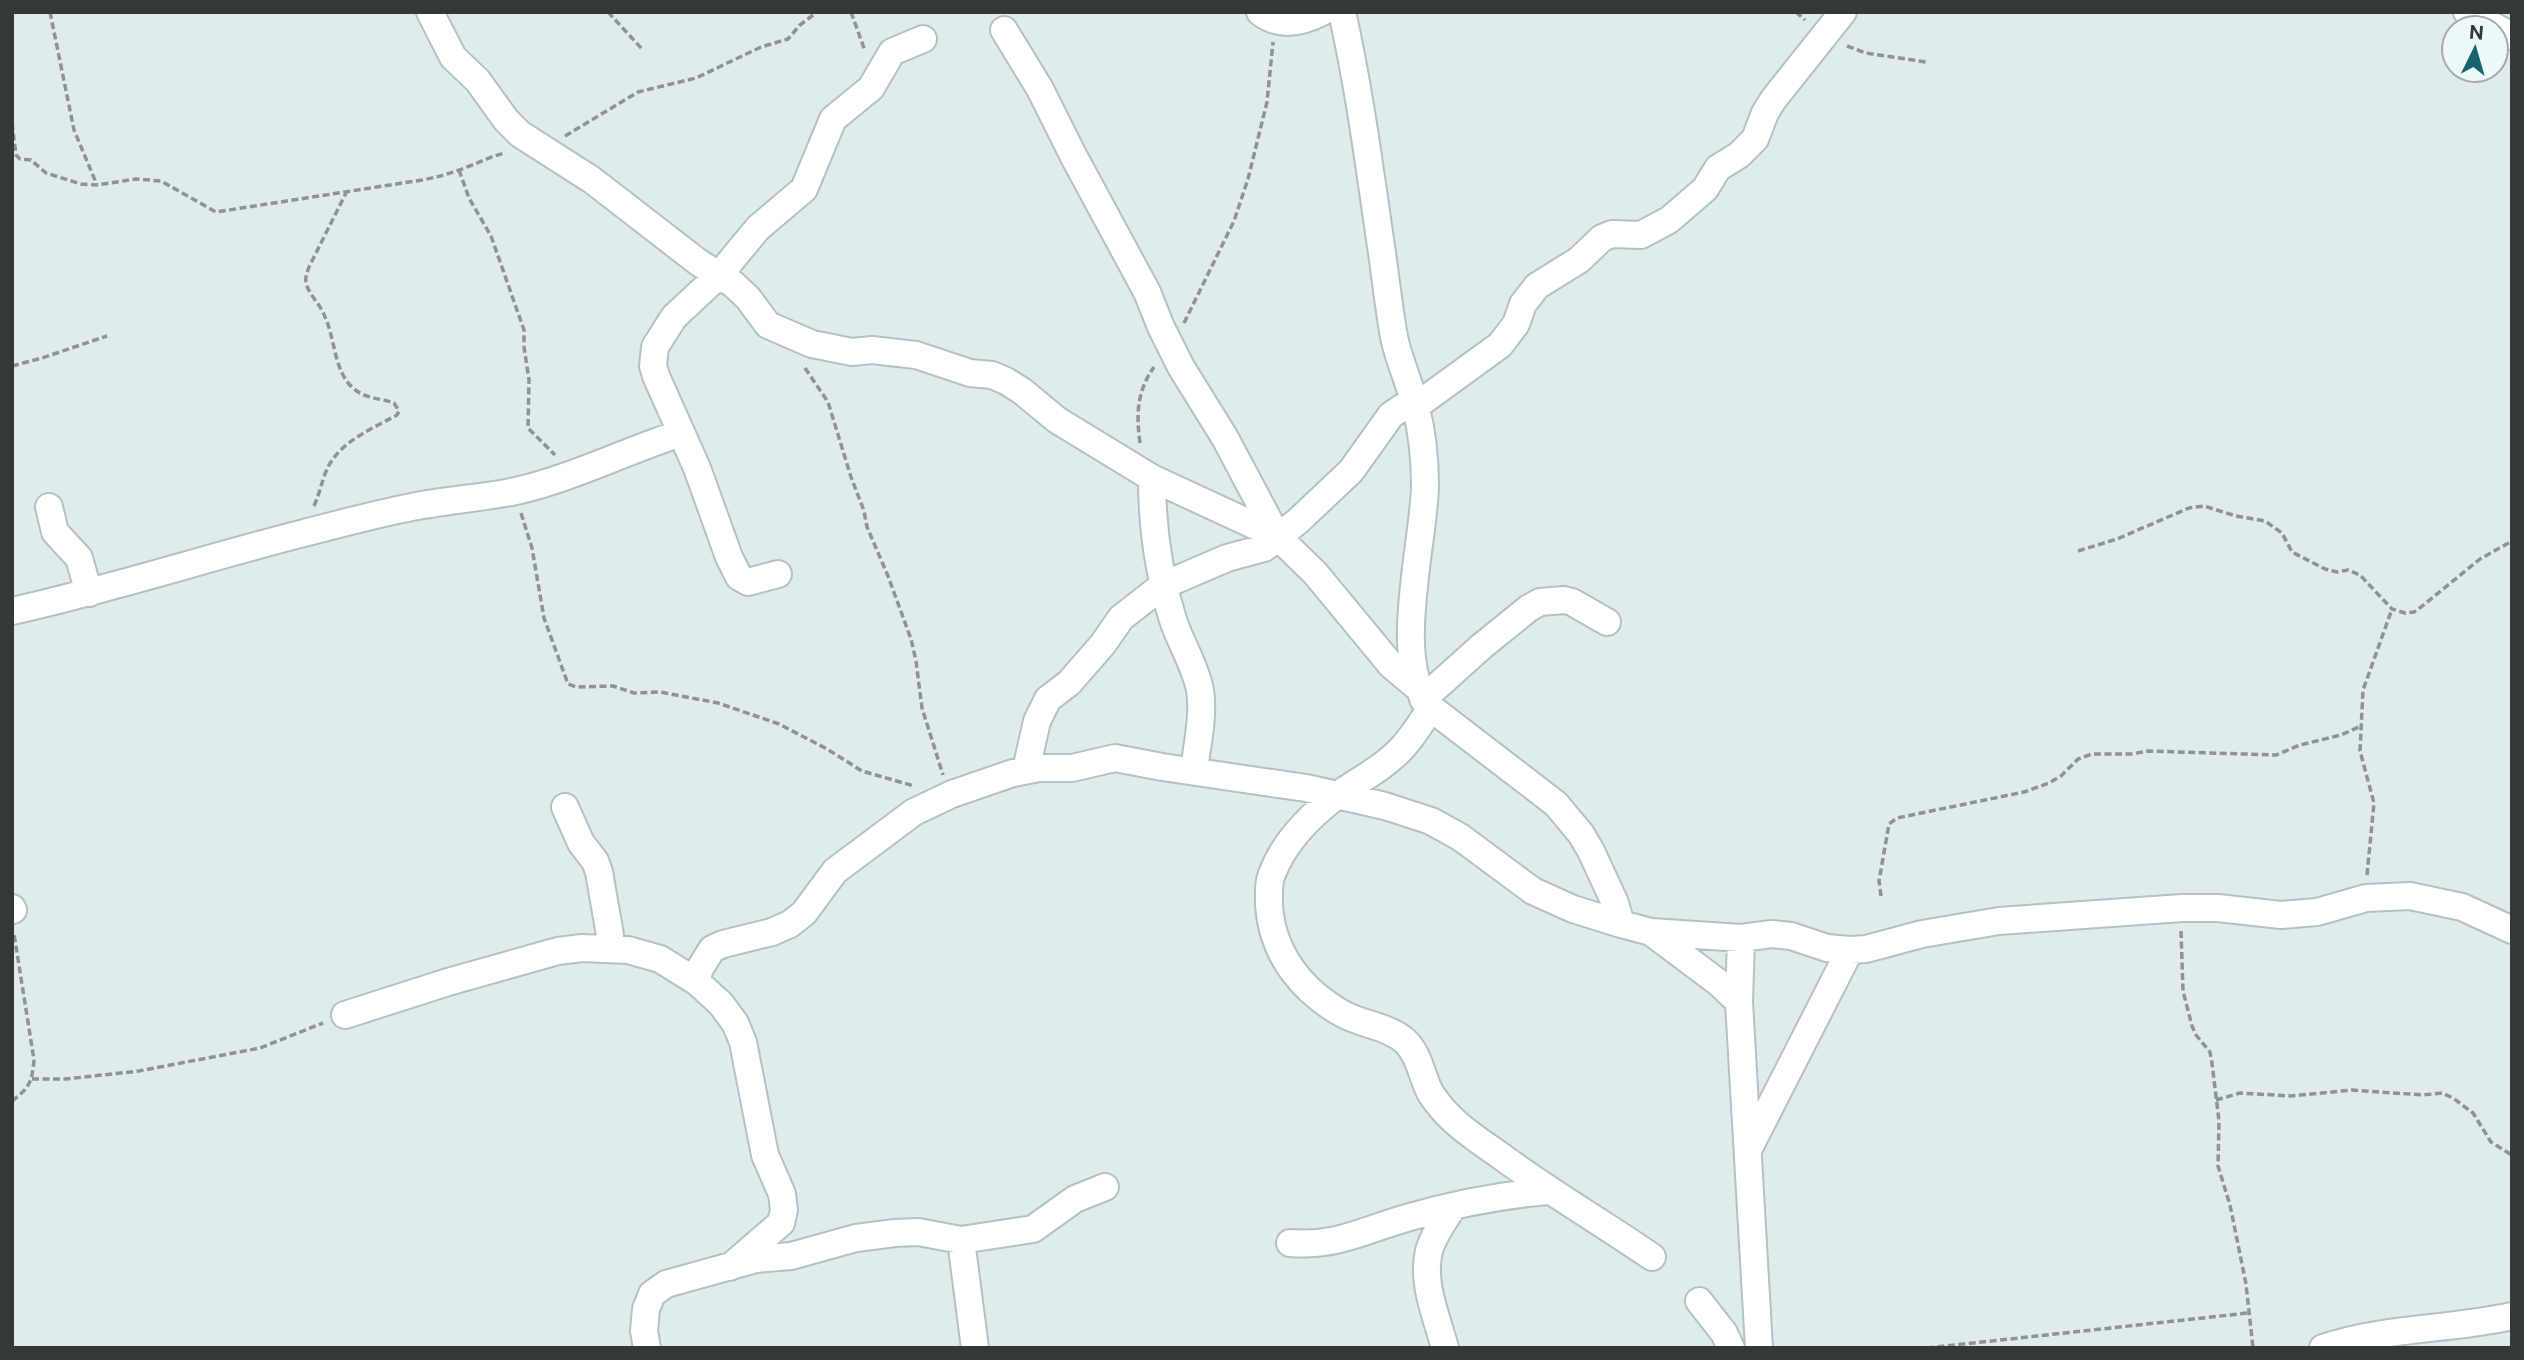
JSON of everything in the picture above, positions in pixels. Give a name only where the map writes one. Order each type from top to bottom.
[{"type":"street","points":[[430,12],[453,57],[478,81],[506,120],[520,134],[624,203],[698,262],[720,274],[748,298],[768,325],[812,344],[852,352],[872,350],[916,355],[952,368],[992,375],[1022,391],[1057,420],[1152,478],[1277,536]]},
{"type":"street","points":[[1267,17],[1292,22],[1322,12]]},
{"type":"street","points":[[1342,12],[1364,132],[1394,338],[1421,430],[1425,484],[1423,524],[1411,612],[1423,698]]},
{"type":"street","points":[[1026,770],[1037,722],[1048,699],[1069,683],[1121,618],[1162,586],[1227,558],[1264,548],[1298,521],[1351,471],[1391,415],[1403,407],[1416,406],[1500,345],[1516,324],[1523,304],[1537,286],[1579,260],[1602,238],[1612,234],[1641,235],[1669,220],[1705,189],[1718,169],[1739,155],[1755,139],[1773,100],[1843,12]]},
{"type":"street","points":[[2467,12],[2512,36]]},
{"type":"street","points":[[1004,30],[1040,89],[1074,158],[1128,254],[1170,344],[1236,458],[1277,536],[1315,573],[1391,665],[1423,698],[1556,804],[1591,850],[1612,896],[1621,924]]},
{"type":"street","points":[[778,574],[748,582],[739,577],[676,417],[656,376],[653,366],[655,347],[674,317],[720,274],[758,228],[804,189],[833,118],[875,83],[892,52],[922,39]]},
{"type":"street","points":[[12,611],[89,593],[306,532],[412,507],[515,491],[559,478],[681,433]]},
{"type":"street","points":[[1152,478],[1152,509],[1162,586],[1174,624],[1195,672],[1200,693],[1200,725],[1194,771]]},
{"type":"street","points":[[48,507],[55,532],[79,558],[89,593]]},
{"type":"street","points":[[1607,622],[1572,602],[1540,602],[1482,646],[1423,698],[1402,748],[1369,775],[1338,795],[1300,830],[1280,854],[1270,877],[1270,926],[1278,948],[1297,976],[1321,1000],[1346,1016],[1387,1031],[1405,1041],[1412,1049],[1431,1094],[1449,1116],[1548,1191],[1596,1218],[1652,1257]]},
{"type":"street","points":[[697,982],[699,970],[712,949],[772,932],[790,924],[804,913],[824,884],[849,859],[914,812],[952,794],[1026,770],[1072,768],[1115,758],[1306,788],[1385,806],[1431,821],[1460,837],[1509,876],[1533,891],[1573,909],[1651,932],[1741,938],[1772,934],[1790,936],[1827,948],[1850,950],[1866,949],[1922,934],[1999,920],[2182,908],[2218,908],[2281,915],[2317,912],[2366,898],[2410,896],[2462,907],[2512,930]]},
{"type":"street","points":[[565,807],[581,843],[595,861],[599,872],[610,935],[606,948]]},
{"type":"street","points":[[1651,932],[1694,963],[1739,1002]]},
{"type":"street","points":[[1741,938],[1739,1002],[1759,1348]]},
{"type":"street","points":[[345,1015],[558,951],[606,948],[628,950],[660,959],[697,982],[721,1004],[743,1041],[765,1155],[782,1194],[784,1210],[781,1223],[730,1267]]},
{"type":"street","points":[[1748,1149],[1850,950]]},
{"type":"street","points":[[647,1348],[644,1331],[646,1309],[652,1294],[666,1284],[756,1259],[816,1250],[856,1238],[895,1233],[927,1234],[961,1240],[1033,1229],[1075,1199],[1105,1187]]},
{"type":"street","points":[[1290,1243],[1315,1245],[1337,1241],[1410,1217],[1484,1199],[1548,1191]]},
{"type":"street","points":[[1444,1348],[1426,1268],[1430,1249],[1453,1207]]},
{"type":"street","points":[[961,1240],[975,1348]]},
{"type":"street","points":[[1699,1301],[1724,1333],[1731,1348]]},
{"type":"street","points":[[2323,1348],[2375,1335],[2480,1323],[2512,1316]]},
{"type":"path","points":[[50,12],[74,131],[97,186]]},
{"type":"path","points":[[608,12],[642,49]]},
{"type":"path","points":[[12,123],[16,155],[20,159],[31,160],[46,173],[97,186],[136,178],[161,181],[216,212],[422,180],[459,170],[486,157],[542,147],[638,92],[696,78],[761,47],[788,39],[817,12]]},
{"type":"path","points":[[851,12],[875,83]]},
{"type":"path","points":[[1796,12],[1833,42],[1866,53],[1926,62]]},
{"type":"path","points":[[1152,478],[1140,442],[1137,414],[1139,397],[1146,378],[1188,317],[1234,221],[1267,102],[1267,17]]},
{"type":"path","points":[[459,170],[469,198],[491,236],[524,330],[529,380],[528,428],[555,454],[559,478]]},
{"type":"path","points":[[306,532],[325,473],[335,456],[349,442],[397,415],[399,411],[394,403],[363,394],[344,378],[320,304],[307,286],[309,267],[347,191]]},
{"type":"path","points":[[783,333],[828,402],[835,420],[867,527],[911,639],[922,708],[936,758],[952,794]]},
{"type":"path","points":[[12,366],[107,336]]},
{"type":"path","points":[[515,491],[532,548],[544,618],[568,684],[576,687],[613,686],[634,693],[660,692],[719,703],[779,724],[862,771],[919,787]]},
{"type":"path","points":[[2078,551],[2117,539],[2189,508],[2204,506],[2265,521],[2282,533],[2292,552],[2325,569],[2337,572],[2348,570],[2360,575],[2392,609],[2404,613],[2414,611],[2480,559],[2512,541]]},
{"type":"path","points":[[2366,898],[2374,803],[2360,751],[2363,690],[2392,609]]},
{"type":"path","points":[[1881,896],[1879,881],[1889,824],[1897,817],[2024,792],[2055,780],[2078,758],[2092,754],[2148,751],[2276,755],[2361,726]]},
{"type":"path","points":[[2182,908],[2183,991],[2196,1035],[2210,1052],[2219,1121],[2218,1166],[2230,1205],[2246,1283],[2253,1348]]},
{"type":"path","points":[[12,909],[34,1060],[32,1079],[26,1090],[12,1101]]},
{"type":"path","points":[[32,1079],[66,1079],[139,1071],[260,1048],[345,1015]]},
{"type":"path","points":[[2216,1100],[2240,1093],[2291,1096],[2353,1090],[2423,1096],[2442,1093],[2473,1113],[2491,1142],[2512,1155]]},
{"type":"path","points":[[1927,1348],[2248,1313]]}]
